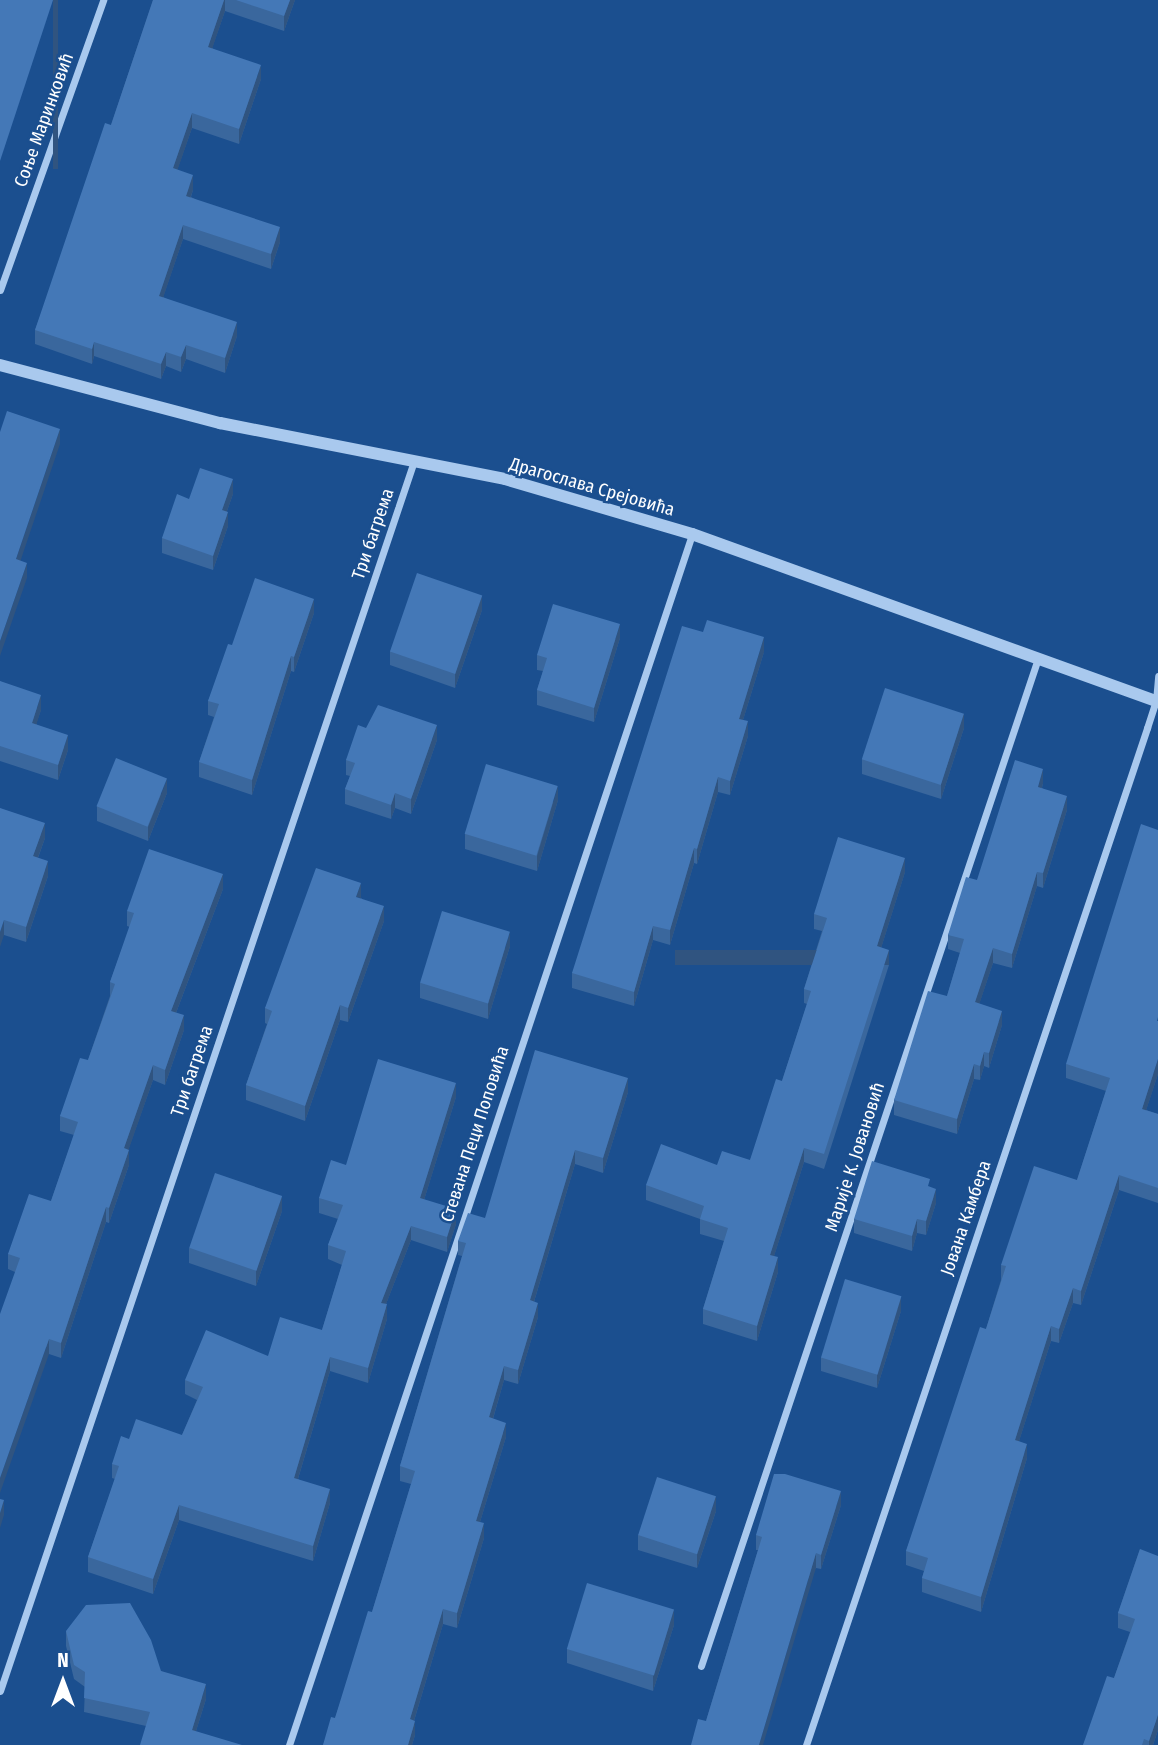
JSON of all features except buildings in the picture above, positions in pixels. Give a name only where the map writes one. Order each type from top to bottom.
[{"type":"street","name":"Соње Маринковић","points":[[0,290],[103,0]]},
{"type":"street","name":"Драгослава Срејовића","points":[[0,365],[220,423],[505,479],[692,534],[1157,701]]},
{"type":"street","name":"Три багрема","points":[[0,1691],[414,461]]},
{"type":"street","name":"Стевана Пеци Поповића","points":[[289,1745],[692,534]]},
{"type":"street","name":"Марије К. Јовановић","points":[[701,1665],[1038,658]]},
{"type":"street","name":"Јована Камбера","points":[[806,1745],[1157,701],[1158,676]]}]
